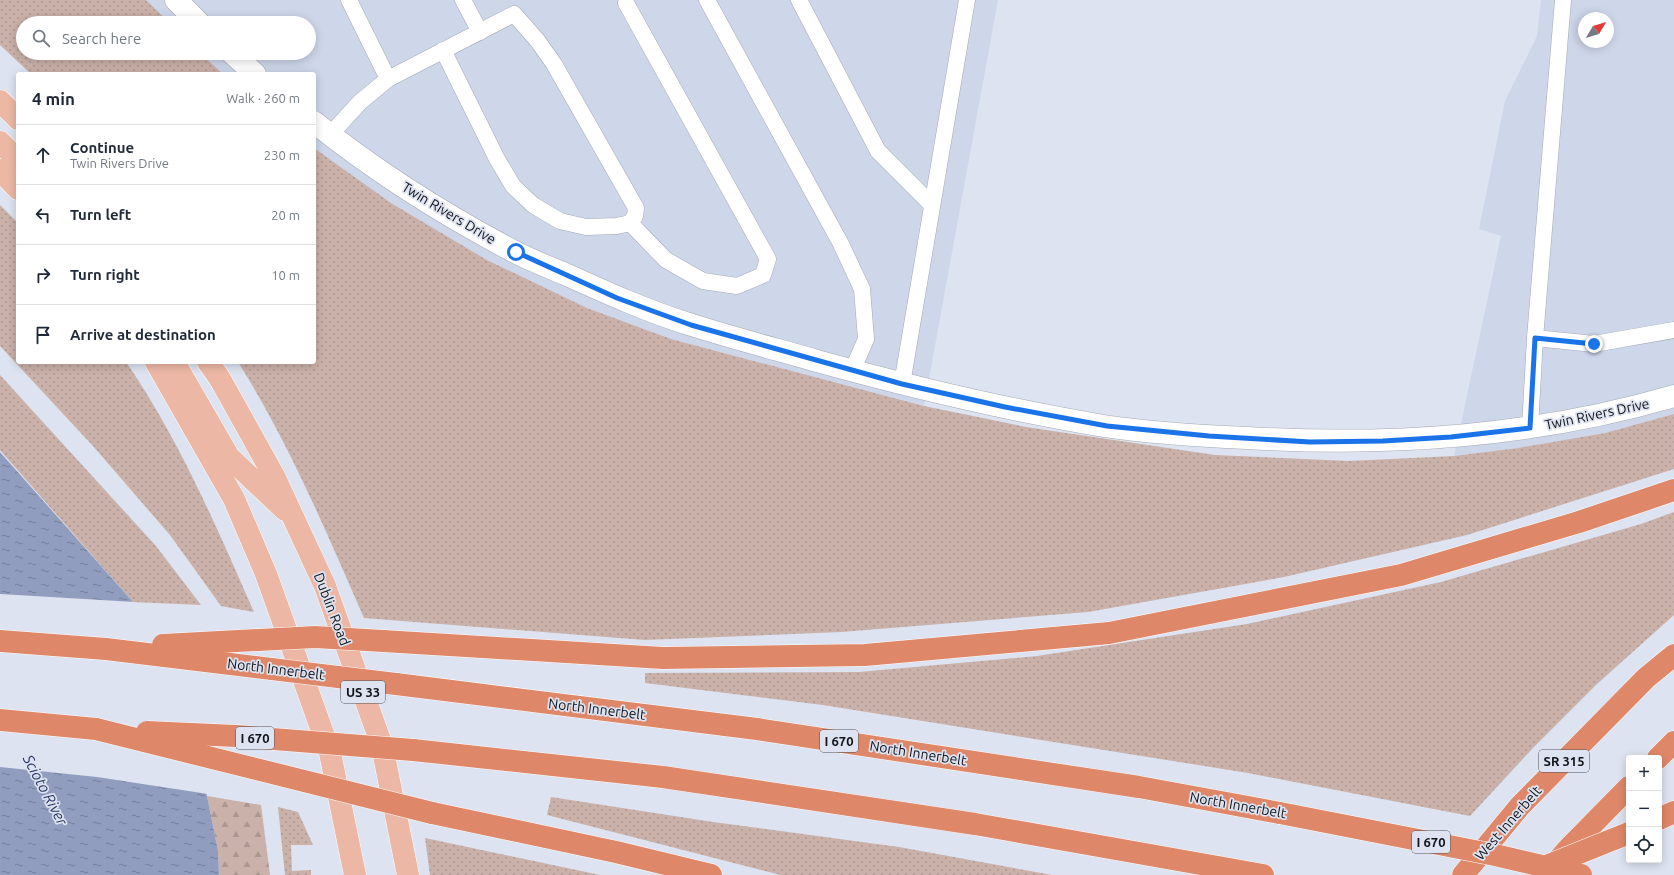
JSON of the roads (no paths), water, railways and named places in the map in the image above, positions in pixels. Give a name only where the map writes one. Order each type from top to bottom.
[{"type":"highway","points":[[106,649],[315,637],[663,658],[865,655],[1109,633],[1401,575],[1579,522],[1674,490]]},
{"type":"highway","name":"I 670","points":[[0,641],[106,649]]},
{"type":"highway","name":"North Innerbelt","points":[[106,649],[757,729],[1139,787],[1495,855],[1582,875]]},
{"type":"highway","name":"West Innerbelt","points":[[1463,875],[1520,806],[1646,678],[1674,655]]},
{"type":"highway","name":"I 670","points":[[0,720],[96,729],[236,736],[413,750],[663,777],[976,824],[1225,867],[1263,875]]},
{"type":"highway","points":[[96,729],[432,813],[616,852],[710,875]]},
{"type":"highway","points":[[1661,755],[1674,742]]},
{"type":"highway","points":[[1546,875],[1568,849],[1626,790]]},
{"type":"highway","points":[[1524,875],[1626,834]]},
{"type":"main road","points":[[176,0],[192,16]]},
{"type":"main road","points":[[240,60],[253,72]]},
{"type":"main road","points":[[0,101],[16,116]]},
{"type":"main road","name":"Twin Rivers Drive","points":[[322,129],[414,194],[516,252],[617,298],[691,325],[852,371],[902,384],[1005,407],[1107,426],[1209,436],[1310,442],[1383,441],[1451,437],[1530,428],[1631,408],[1674,396]]},
{"type":"main road","points":[[0,142],[16,158]]},
{"type":"main road","points":[[0,170],[16,187]]},
{"type":"main road","points":[[157,364],[234,499],[266,574],[330,753],[354,875]]},
{"type":"main road","points":[[175,364],[228,457],[293,518]]},
{"type":"main road","name":"Dublin Road","points":[[209,364],[220,379],[274,476],[325,586],[382,746],[408,875]]},
{"type":"lane","points":[[349,0],[388,79]]},
{"type":"lane","points":[[463,0],[480,32]]},
{"type":"lane","points":[[707,0],[841,244],[862,289],[866,339],[852,371]]},
{"type":"lane","points":[[799,0],[878,151],[932,205]]},
{"type":"lane","points":[[902,384],[967,0]]},
{"type":"lane","points":[[1530,428],[1535,338],[1563,0]]},
{"type":"lane","points":[[626,3],[768,259],[763,276],[737,286],[703,281],[666,260],[630,223]]},
{"type":"lane","points":[[322,129],[360,102],[388,79],[443,50],[514,14],[554,64],[636,208],[635,216],[630,223],[617,226],[586,227],[560,221],[533,205],[513,186],[497,159],[443,50]]},
{"type":"lane","points":[[1535,338],[1594,344],[1674,330]]},
{"type":"water","name":"Scioto River","points":[[0,452],[133,602],[183,703],[207,796],[218,851],[219,875],[0,875]]}]
